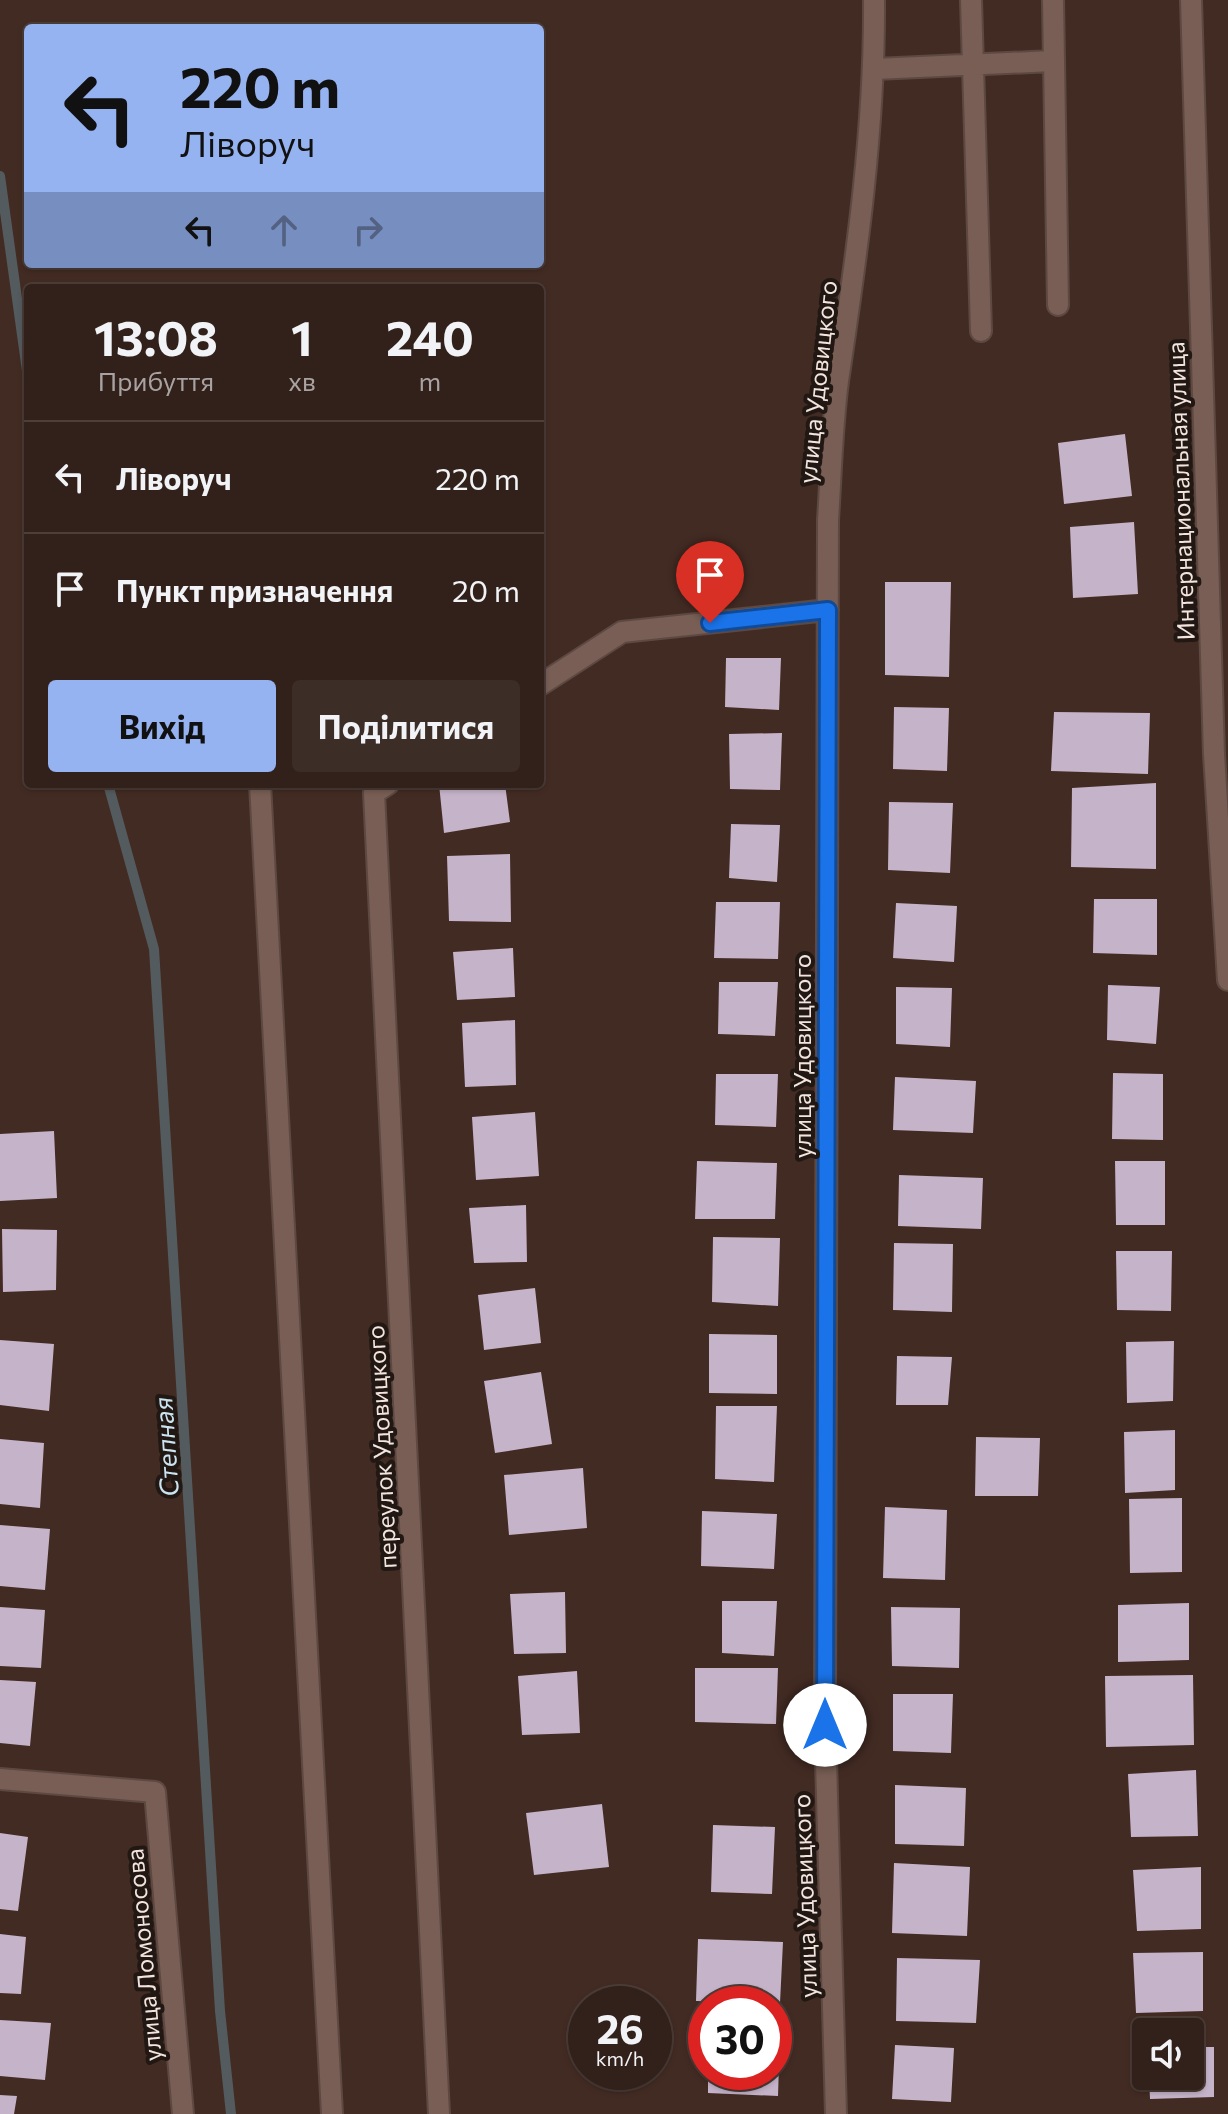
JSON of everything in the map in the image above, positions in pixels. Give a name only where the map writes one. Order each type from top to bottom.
[{"type":"street","name":"улица Удовицкого","points":[[836,2114],[825,1725],[828,520],[838,383],[853,297],[875,69],[874,0]]},
{"type":"street","points":[[971,0],[981,331]]},
{"type":"street","points":[[1053,0],[1058,305]]},
{"type":"street","name":"Интернациональная улица","points":[[1191,0],[1214,754],[1228,980]]},
{"type":"street","points":[[875,69],[1053,61]]},
{"type":"street","points":[[544,682],[622,632],[828,610]]},
{"type":"street","points":[[260,788],[332,2114]]},
{"type":"street","name":"переулок Удовицкого","points":[[382,788],[374,793],[439,2114]]},
{"type":"street","name":"улица Ломоносова","points":[[0,1779],[155,1792],[183,2114]]},
{"type":"building","points":[[1125,434],[1132,496],[1064,504],[1058,443]]},
{"type":"building","points":[[1134,522],[1138,594],[1073,598],[1070,527]]},
{"type":"building","points":[[885,582],[951,582],[949,677],[885,675]]},
{"type":"building","points":[[726,658],[781,658],[779,710],[725,707]]},
{"type":"building","points":[[894,707],[949,708],[947,771],[893,769]]},
{"type":"building","points":[[1054,712],[1150,713],[1148,774],[1051,771]]},
{"type":"building","points":[[782,733],[780,790],[730,789],[729,734]]},
{"type":"building","points":[[1156,783],[1156,869],[1071,867],[1072,788]]},
{"type":"building","points":[[439,788],[506,788],[510,822],[444,833]]},
{"type":"building","points":[[889,802],[953,803],[950,873],[888,870]]},
{"type":"building","points":[[731,824],[780,825],[777,882],[729,878]]},
{"type":"building","points":[[510,854],[511,922],[449,921],[447,856]]},
{"type":"building","points":[[1094,899],[1157,899],[1157,955],[1093,953]]},
{"type":"building","points":[[716,902],[780,902],[778,959],[714,958]]},
{"type":"building","points":[[896,903],[957,906],[954,962],[893,958]]},
{"type":"building","points":[[513,948],[515,997],[457,1000],[453,952]]},
{"type":"building","points":[[719,982],[778,982],[775,1036],[718,1034]]},
{"type":"building","points":[[1108,985],[1160,987],[1156,1044],[1107,1040]]},
{"type":"building","points":[[896,987],[952,988],[950,1047],[896,1044]]},
{"type":"building","points":[[515,1020],[516,1085],[465,1087],[462,1023]]},
{"type":"building","points":[[1113,1073],[1163,1074],[1163,1140],[1112,1139]]},
{"type":"building","points":[[716,1074],[778,1074],[776,1127],[715,1125]]},
{"type":"building","points":[[895,1077],[976,1081],[973,1133],[893,1130]]},
{"type":"building","points":[[535,1112],[539,1176],[476,1180],[472,1117]]},
{"type":"building","points":[[54,1131],[57,1198],[0,1201],[0,1134]]},
{"type":"building","points":[[697,1161],[777,1163],[775,1219],[695,1219]]},
{"type":"building","points":[[1115,1161],[1165,1161],[1165,1225],[1116,1225]]},
{"type":"building","points":[[899,1175],[983,1178],[981,1229],[898,1226]]},
{"type":"building","points":[[526,1205],[527,1262],[474,1263],[469,1208]]},
{"type":"building","points":[[2,1229],[57,1230],[56,1290],[3,1292]]},
{"type":"building","points":[[713,1237],[780,1238],[778,1306],[712,1302]]},
{"type":"building","points":[[894,1243],[953,1244],[952,1312],[893,1310]]},
{"type":"building","points":[[1116,1251],[1172,1251],[1171,1311],[1117,1310]]},
{"type":"building","points":[[535,1288],[541,1343],[484,1350],[478,1295]]},
{"type":"building","points":[[709,1334],[777,1335],[777,1394],[709,1393]]},
{"type":"building","points":[[0,1340],[54,1344],[49,1411],[0,1405]]},
{"type":"building","points":[[1174,1341],[1173,1401],[1127,1403],[1126,1342]]},
{"type":"building","points":[[897,1356],[952,1357],[948,1405],[896,1405]]},
{"type":"building","points":[[541,1372],[552,1444],[495,1453],[484,1381]]},
{"type":"building","points":[[716,1406],[777,1406],[774,1482],[715,1479]]},
{"type":"building","points":[[1175,1430],[1175,1490],[1125,1493],[1124,1432]]},
{"type":"building","points":[[976,1437],[1040,1438],[1038,1496],[975,1496]]},
{"type":"building","points":[[0,1439],[44,1443],[40,1508],[0,1504]]},
{"type":"building","points":[[583,1468],[587,1528],[509,1535],[504,1475]]},
{"type":"building","points":[[1182,1498],[1182,1572],[1130,1573],[1129,1499]]},
{"type":"building","points":[[885,1507],[947,1510],[945,1580],[883,1578]]},
{"type":"building","points":[[702,1511],[777,1514],[774,1569],[701,1566]]},
{"type":"building","points":[[0,1525],[50,1529],[45,1590],[0,1586]]},
{"type":"building","points":[[565,1592],[566,1653],[514,1654],[510,1594]]},
{"type":"building","points":[[722,1601],[777,1601],[774,1656],[722,1653]]},
{"type":"building","points":[[1189,1603],[1189,1660],[1118,1662],[1118,1605]]},
{"type":"building","points":[[0,1607],[45,1610],[41,1668],[0,1666]]},
{"type":"building","points":[[891,1607],[960,1608],[959,1668],[892,1666]]},
{"type":"building","points":[[695,1668],[778,1668],[776,1724],[695,1722]]},
{"type":"building","points":[[577,1671],[580,1733],[522,1735],[518,1676]]},
{"type":"building","points":[[1193,1675],[1194,1745],[1106,1747],[1105,1676]]},
{"type":"building","points":[[0,1680],[36,1682],[30,1746],[0,1743]]},
{"type":"building","points":[[893,1694],[953,1694],[951,1753],[893,1751]]},
{"type":"building","points":[[1196,1770],[1198,1836],[1131,1837],[1128,1774]]},
{"type":"building","points":[[895,1785],[966,1788],[964,1846],[895,1844]]},
{"type":"building","points":[[602,1804],[609,1867],[534,1875],[526,1813]]},
{"type":"building","points":[[713,1825],[775,1827],[772,1894],[711,1892]]},
{"type":"building","points":[[0,1833],[28,1837],[18,1911],[0,1909]]},
{"type":"building","points":[[894,1863],[970,1867],[967,1936],[892,1933]]},
{"type":"building","points":[[1201,1867],[1201,1929],[1137,1931],[1133,1870]]},
{"type":"building","points":[[0,1934],[26,1937],[21,1994],[0,1993]]},
{"type":"building","points":[[698,1939],[783,1942],[781,1986],[696,1986]]},
{"type":"building","points":[[1203,1952],[1203,2011],[1136,2013],[1133,1953]]},
{"type":"building","points":[[897,1958],[980,1960],[976,2023],[896,2021]]},
{"type":"building","points":[[0,2020],[51,2023],[45,2080],[0,2076]]},
{"type":"building","points":[[895,2045],[954,2048],[951,2102],[892,2099]]},
{"type":"building","points":[[1204,2047],[1214,2047],[1214,2097],[1150,2099],[1150,2090],[1204,2090]]},
{"type":"building","points":[[708,2090],[778,2090],[778,2096],[708,2093]]},
{"type":"building","points":[[0,2095],[17,2096],[14,2114],[0,2114]]},
{"type":"waterway","points":[[0,176],[24,349]]},
{"type":"waterway","name":"Степная","points":[[109,788],[154,949],[220,2011],[231,2114]]},
{"type":"route","points":[[710,623],[828,610],[825,1725]]}]
